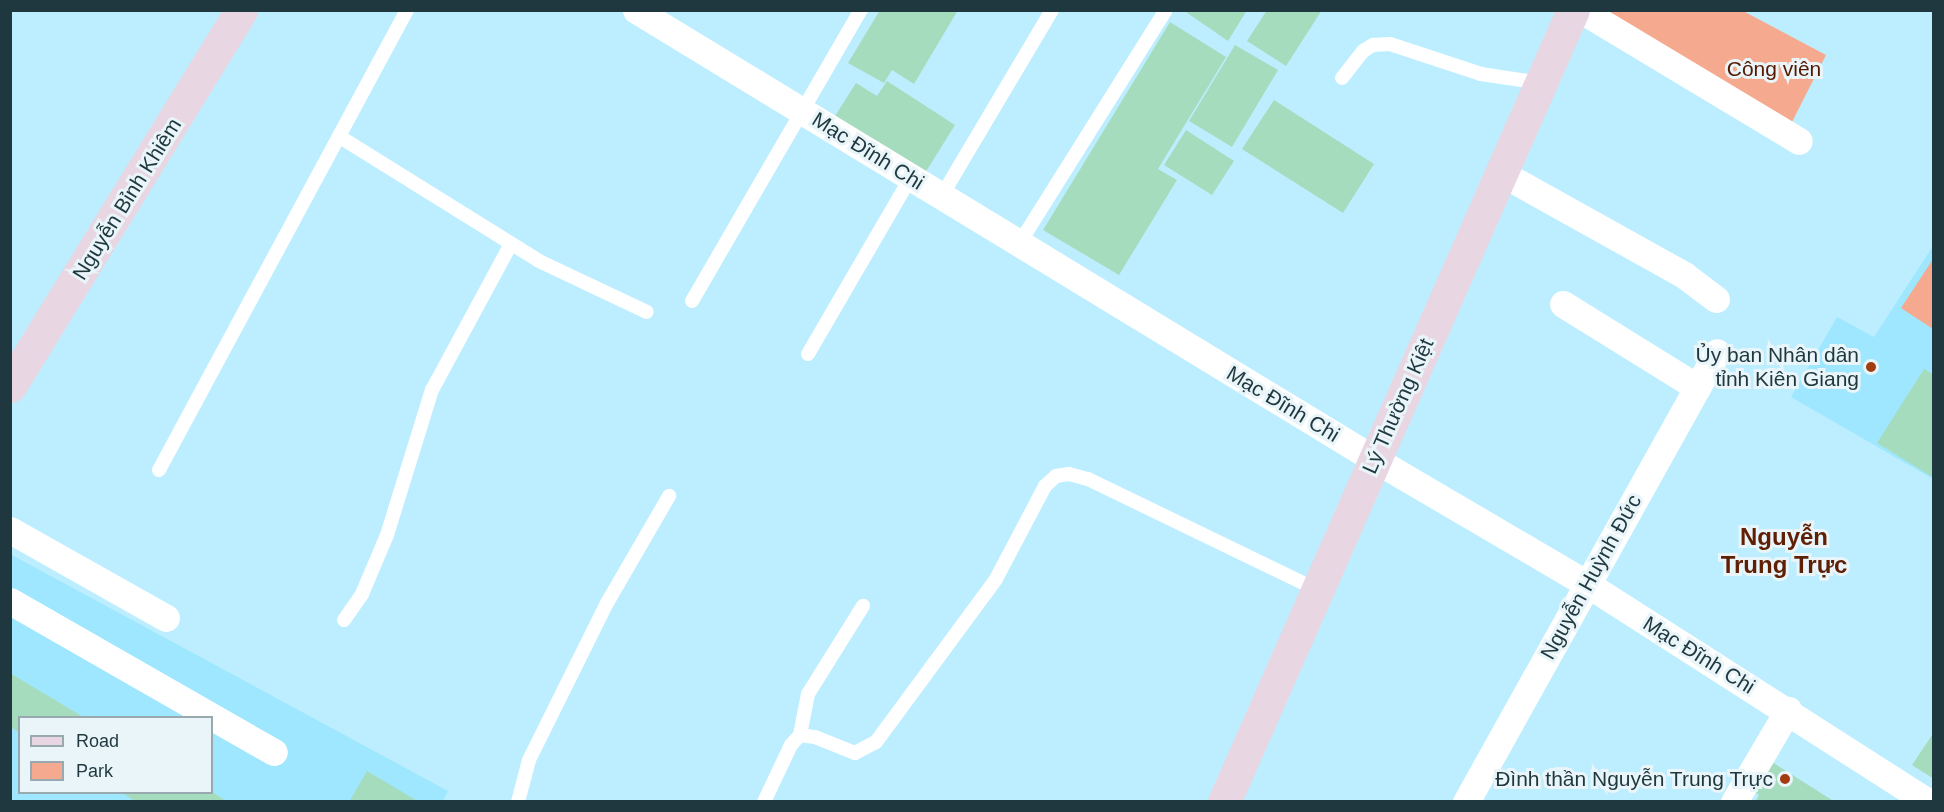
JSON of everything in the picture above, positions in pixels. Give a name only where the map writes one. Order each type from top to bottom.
[{"type":"main road","name":"Nguyễn Bỉnh Khiêm","points":[[10,386],[241,10]]},
{"type":"main road","name":"Lý Thường Kiệt","points":[[1224,801],[1320,590],[1374,459],[1573,10]]},
{"type":"street","name":"Mạc Đĩnh Chi","points":[[636,10],[803,110],[910,179],[1374,459],[1587,584],[1928,801]]},
{"type":"street","points":[[1581,10],[1798,141]]},
{"type":"street","points":[[1501,173],[1684,275],[1716,299]]},
{"type":"street","points":[[1563,304],[1697,387]]},
{"type":"street","name":"Nguyễn Huỳnh Đức","points":[[1466,801],[1717,352]]},
{"type":"street","points":[[10,530],[166,618]]},
{"type":"street","points":[[10,601],[211,716]]},
{"type":"street","points":[[1734,801],[1788,710]]},
{"type":"street","points":[[213,717],[274,752]]},
{"type":"lane","points":[[159,470],[236,321],[340,137],[407,10]]},
{"type":"lane","points":[[692,301],[861,10]]},
{"type":"lane","points":[[941,197],[1052,10]]},
{"type":"lane","points":[[1019,244],[1166,10]]},
{"type":"lane","points":[[1342,78],[1364,51],[1372,45],[1390,44],[1481,74],[1541,83]]},
{"type":"lane","points":[[340,137],[511,244],[563,273],[647,312]]},
{"type":"lane","points":[[808,354],[910,179]]},
{"type":"lane","points":[[344,620],[362,594],[387,535],[432,390],[511,244]]},
{"type":"lane","points":[[800,735],[815,737],[855,753],[876,742],[996,579],[1045,486],[1056,476],[1069,474],[1088,479],[1320,590]]},
{"type":"lane","points":[[518,801],[529,759],[608,603],[669,496]]},
{"type":"lane","points":[[764,801],[791,745],[800,735],[808,694],[863,606]]},
{"type":"shaded area","name":"Ủy ban Nhân dân tỉnh Kiên Giang","points":[[1933,246],[1933,479],[1791,397],[1837,317],[1874,337]]},
{"type":"shaded area","points":[[10,554],[448,791],[443,801],[11,801]]},
{"type":"green space","name":"Công viên","points":[[1602,11],[1743,11],[1826,55],[1792,122]]},
{"type":"green space","points":[[1933,259],[1933,329],[1901,308]]},
{"type":"building","points":[[880,10],[958,10],[914,84],[892,70],[884,83],[848,63]]},
{"type":"building","points":[[1183,10],[1247,10],[1228,41]]},
{"type":"building","points":[[1267,10],[1322,10],[1286,66],[1247,41]]},
{"type":"building","points":[[1170,22],[1226,57],[1158,169],[1177,180],[1119,275],[1043,230]]},
{"type":"building","points":[[1235,45],[1278,70],[1232,147],[1189,121]]},
{"type":"building","points":[[887,81],[955,125],[925,173],[835,116],[856,83],[877,96]]},
{"type":"building","points":[[1274,100],[1374,164],[1343,213],[1242,149]]},
{"type":"building","points":[[1186,130],[1234,161],[1212,195],[1164,165]]},
{"type":"building","points":[[1924,369],[1934,375],[1934,478],[1877,443]]},
{"type":"building","points":[[10,673],[82,716],[18,716],[18,732],[10,727]]},
{"type":"building","points":[[1934,732],[1934,779],[1912,765]]},
{"type":"building","name":"Đình thần Nguyễn Trung Trực","points":[[1772,762],[1835,802],[1755,802],[1759,795],[1754,791]]},
{"type":"building","points":[[367,771],[419,802],[349,802]]},
{"type":"building","points":[[213,793],[228,802],[136,802],[124,794]]},
{"type":"place","name":"Ủy ban Nhân dân tỉnh Kiên Giang","points":[[1871,367]]},
{"type":"place","name":"Đình thần Nguyễn Trung Trực","points":[[1785,779]]},
{"type":"district","name":"Nguyễn Trung Trực","points":[[1784,551]]}]
